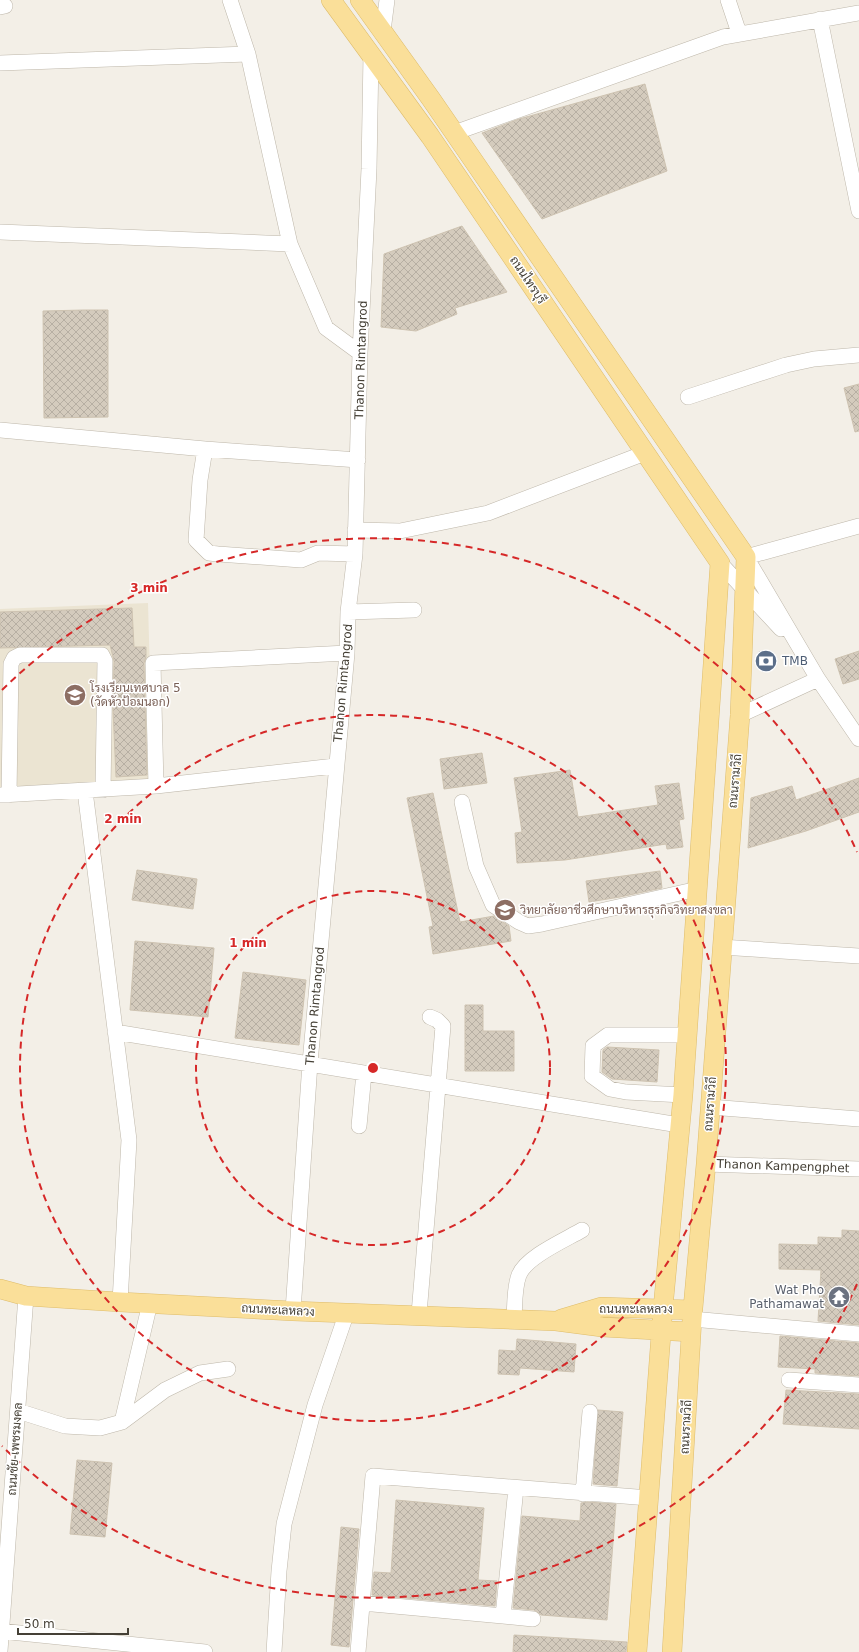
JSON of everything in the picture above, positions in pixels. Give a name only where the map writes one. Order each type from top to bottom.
[{"type":"main road","name":"ถนนไทรบุรี","points":[[331,0],[430,136],[720,563]]},
{"type":"main road","name":"ถนนไทรบุรี","points":[[360,0],[454,133],[746,557]]},
{"type":"main road","points":[[637,1652],[679,1125],[683,1094],[720,563],[746,557]]},
{"type":"main road","name":"ถนนรามวิถี","points":[[672,1652],[692,1321],[706,1164],[721,947],[740,715],[746,557]]},
{"type":"main road","name":"ถนนทะเลหลวง","points":[[0,1289],[26,1296],[292,1311],[419,1314],[556,1320],[602,1327],[662,1332],[692,1321]]},
{"type":"main road","name":"ถนนทะเลหลวง","points":[[556,1320],[601,1307],[664,1308],[692,1321]]},
{"type":"street","points":[[230,0],[248,54],[290,244],[326,328],[360,353]]},
{"type":"street","points":[[383,32],[387,0]]},
{"type":"street","points":[[728,0],[739,33]]},
{"type":"street","points":[[454,133],[723,37],[859,13]]},
{"type":"street","points":[[820,19],[859,211]]},
{"type":"street","points":[[0,63],[248,54]]},
{"type":"street","name":"Thanon Rimtangrod","points":[[292,1311],[310,1063],[346,653],[348,612],[355,554],[360,353],[369,169],[371,55]]},
{"type":"street","points":[[0,232],[290,244]]},
{"type":"street","points":[[688,397],[786,365],[814,359],[859,355]]},
{"type":"street","points":[[0,430],[205,449],[358,460]]},
{"type":"street","points":[[205,449],[200,480],[196,540],[205,550],[218,554],[301,560],[318,553],[355,554]]},
{"type":"street","points":[[355,530],[400,532],[488,513],[645,453]]},
{"type":"street","points":[[859,526],[746,557],[801,652],[859,739]]},
{"type":"street","points":[[720,563],[801,652]]},
{"type":"street","points":[[348,612],[414,610]]},
{"type":"street","points":[[156,786],[153,663],[346,653]]},
{"type":"street","points":[[103,790],[105,660],[102,655],[20,655],[14,658],[11,664],[5,795],[103,790],[156,786],[335,766]]},
{"type":"street","points":[[740,715],[818,679]]},
{"type":"street","points":[[85,791],[128,1140],[120,1302]]},
{"type":"street","points":[[462,802],[476,866],[493,905],[519,922],[528,926],[698,889]]},
{"type":"street","points":[[721,947],[859,956]]},
{"type":"street","points":[[419,1314],[442,1026],[437,1020],[430,1017]]},
{"type":"street","points":[[115,1032],[679,1125]]},
{"type":"street","points":[[683,1094],[626,1092],[610,1089],[592,1076],[593,1046],[608,1035],[686,1035]]},
{"type":"street","points":[[359,1126],[364,1073]]},
{"type":"street","points":[[710,1107],[859,1119]]},
{"type":"street","name":"Thanon Kampengphet","points":[[706,1164],[859,1169]]},
{"type":"street","points":[[514,1319],[519,1276],[523,1268],[533,1259],[582,1230]]},
{"type":"street","name":"ถนนชัย-เพชรมงคล","points":[[0,1651],[26,1296]]},
{"type":"street","points":[[122,1422],[150,1303]]},
{"type":"street","points":[[274,1652],[279,1571],[284,1524],[316,1405],[348,1312]]},
{"type":"street","points":[[692,1321],[774,1326],[859,1334]]},
{"type":"street","points":[[18,1412],[65,1426],[100,1428],[122,1422],[165,1390],[200,1373],[228,1369]]},
{"type":"street","points":[[789,1380],[859,1385]]},
{"type":"street","points":[[583,1494],[590,1412]]},
{"type":"street","points":[[358,1652],[373,1476],[583,1494],[649,1498]]},
{"type":"street","points":[[503,1616],[516,1488]]},
{"type":"street","points":[[362,1603],[533,1619]]},
{"type":"street","points":[[1,1631],[205,1652]]},
{"type":"shaded area","name":"โรงเรียนเทศบาล 5 (วัดหัวป้อมนอก)","points":[[148,603],[153,782],[155,793],[0,802],[0,609]]},
{"type":"building","points":[[645,84],[667,171],[542,219],[482,133],[519,119]]},
{"type":"building","points":[[462,226],[507,292],[455,308],[457,314],[416,331],[381,327],[384,254]]},
{"type":"building","points":[[108,310],[108,417],[44,418],[43,311]]},
{"type":"building","points":[[859,384],[859,431],[855,432],[844,388]]},
{"type":"building","points":[[132,608],[134,647],[146,647],[146,657],[144,663],[147,775],[116,777],[113,709],[114,661],[110,645],[0,648],[0,612]]},
{"type":"building","points":[[859,651],[859,679],[843,684],[835,659]]},
{"type":"building","points":[[482,753],[487,783],[444,789],[440,759]]},
{"type":"building","points":[[570,770],[578,817],[658,805],[655,786],[679,783],[684,819],[679,820],[683,847],[667,849],[666,844],[565,860],[517,863],[515,833],[522,832],[514,778]]},
{"type":"building","points":[[859,778],[859,812],[806,831],[748,848],[751,798],[792,786],[796,800]]},
{"type":"building","points":[[433,793],[460,922],[494,916],[509,926],[511,941],[433,954],[429,927],[433,926],[407,798]]},
{"type":"building","points":[[137,870],[197,879],[193,909],[132,900]]},
{"type":"building","points":[[660,871],[662,888],[589,902],[586,881]]},
{"type":"building","points":[[135,941],[214,948],[208,1017],[130,1010]]},
{"type":"building","points":[[243,972],[306,980],[299,1045],[235,1038]]},
{"type":"building","points":[[465,1005],[483,1005],[483,1031],[514,1031],[514,1071],[465,1071]]},
{"type":"building","points":[[607,1047],[659,1050],[657,1082],[612,1079],[602,1072],[603,1050]]},
{"type":"building","points":[[842,1230],[859,1231],[859,1325],[818,1321],[821,1270],[779,1269],[779,1244],[818,1245],[818,1237],[842,1238]]},
{"type":"building","points":[[780,1336],[859,1343],[859,1376],[815,1373],[815,1369],[778,1367]]},
{"type":"building","points":[[517,1339],[576,1344],[574,1372],[520,1368],[519,1375],[498,1374],[499,1350],[516,1351]]},
{"type":"building","points":[[786,1390],[859,1394],[859,1429],[783,1424]]},
{"type":"building","points":[[598,1410],[623,1412],[617,1486],[593,1484]]},
{"type":"building","points":[[77,1460],[112,1463],[105,1537],[70,1534]]},
{"type":"building","points":[[396,1500],[484,1508],[478,1580],[497,1581],[495,1606],[372,1595],[374,1572],[391,1573]]},
{"type":"building","points":[[581,1503],[616,1504],[607,1620],[541,1615],[534,1610],[513,1608],[522,1516],[580,1521]]},
{"type":"building","points":[[341,1527],[359,1529],[349,1647],[331,1645]]},
{"type":"building","points":[[514,1635],[627,1642],[626,1652],[513,1652]]},
{"type":"place","name":"TMB","points":[[766,661]]},
{"type":"place","name":"โรงเรียนเทศบาล 5 (วัดหัวป้อมนอก)","points":[[75,695]]},
{"type":"place","name":"วิทยาลัยอาชีวศึกษาบริหารธุรกิจวิทยาสงขลา","points":[[505,910]]},
{"type":"place","name":"Wat Pho Pathamawat","points":[[839,1297]]}]
